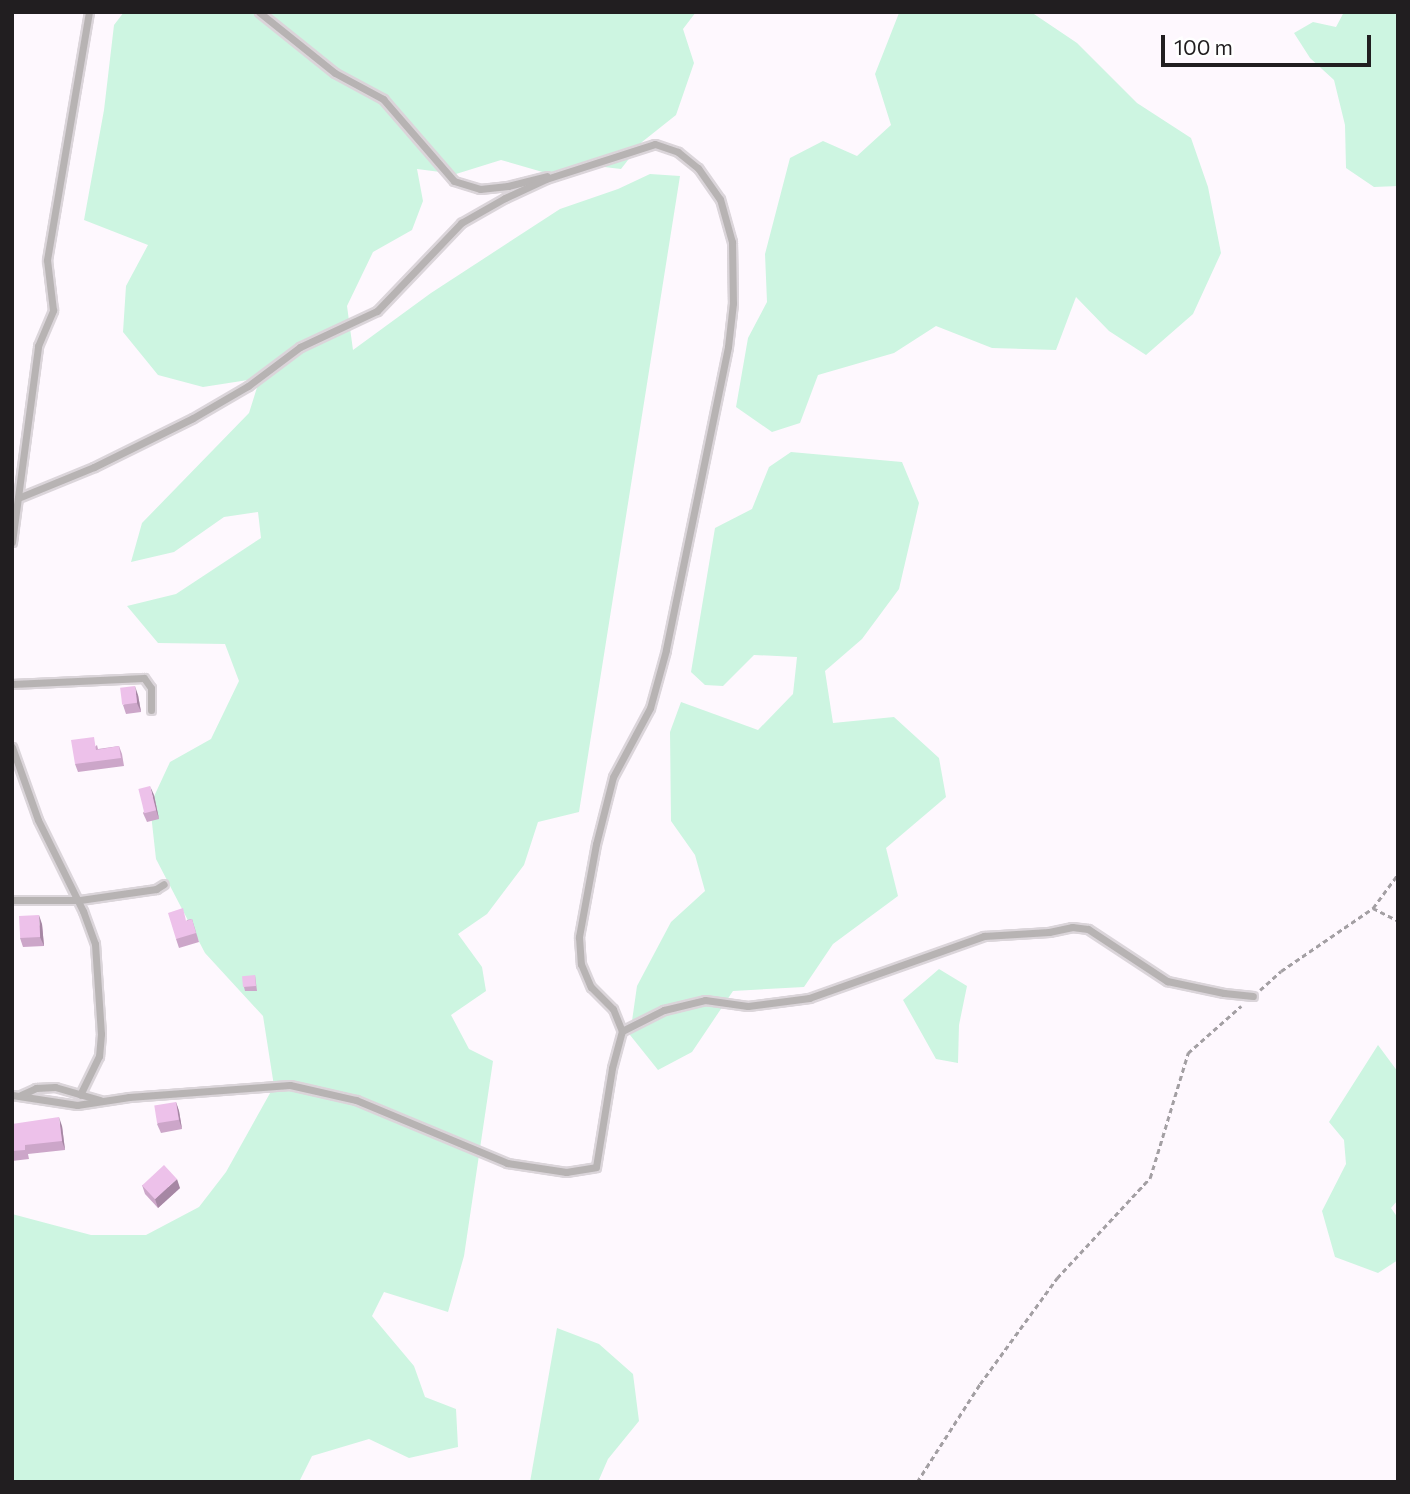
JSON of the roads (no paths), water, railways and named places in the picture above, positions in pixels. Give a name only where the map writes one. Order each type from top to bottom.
[{"type":"lane","points":[[12,542],[38,346],[53,310],[47,260],[89,12]]},
{"type":"lane","points":[[259,12],[335,73],[383,99],[454,181],[480,189],[559,175]]},
{"type":"lane","points":[[16,1095],[77,1105],[290,1085],[356,1100],[507,1163],[566,1172],[596,1167],[612,1068],[622,1031],[613,1009],[591,987],[581,964],[579,937],[596,844],[613,777],[650,708],[682,580],[708,435],[728,347],[733,303],[732,242],[720,199],[698,167],[678,152],[655,144],[559,175],[505,198],[461,223],[377,311],[300,346],[248,386],[193,418],[94,467],[18,498]]},
{"type":"lane","points":[[12,684],[144,678],[151,688],[151,710]]},
{"type":"lane","points":[[12,747],[38,820],[95,944],[101,1034],[99,1056],[80,1095]]},
{"type":"lane","points":[[12,900],[76,901],[156,889],[164,884]]},
{"type":"lane","points":[[622,1031],[664,1010],[705,1000],[748,1006],[809,998],[984,936],[1049,932],[1072,927],[1087,929],[1167,981],[1253,996]]},
{"type":"lane","points":[[16,1095],[36,1088],[55,1087],[104,1101]]}]
